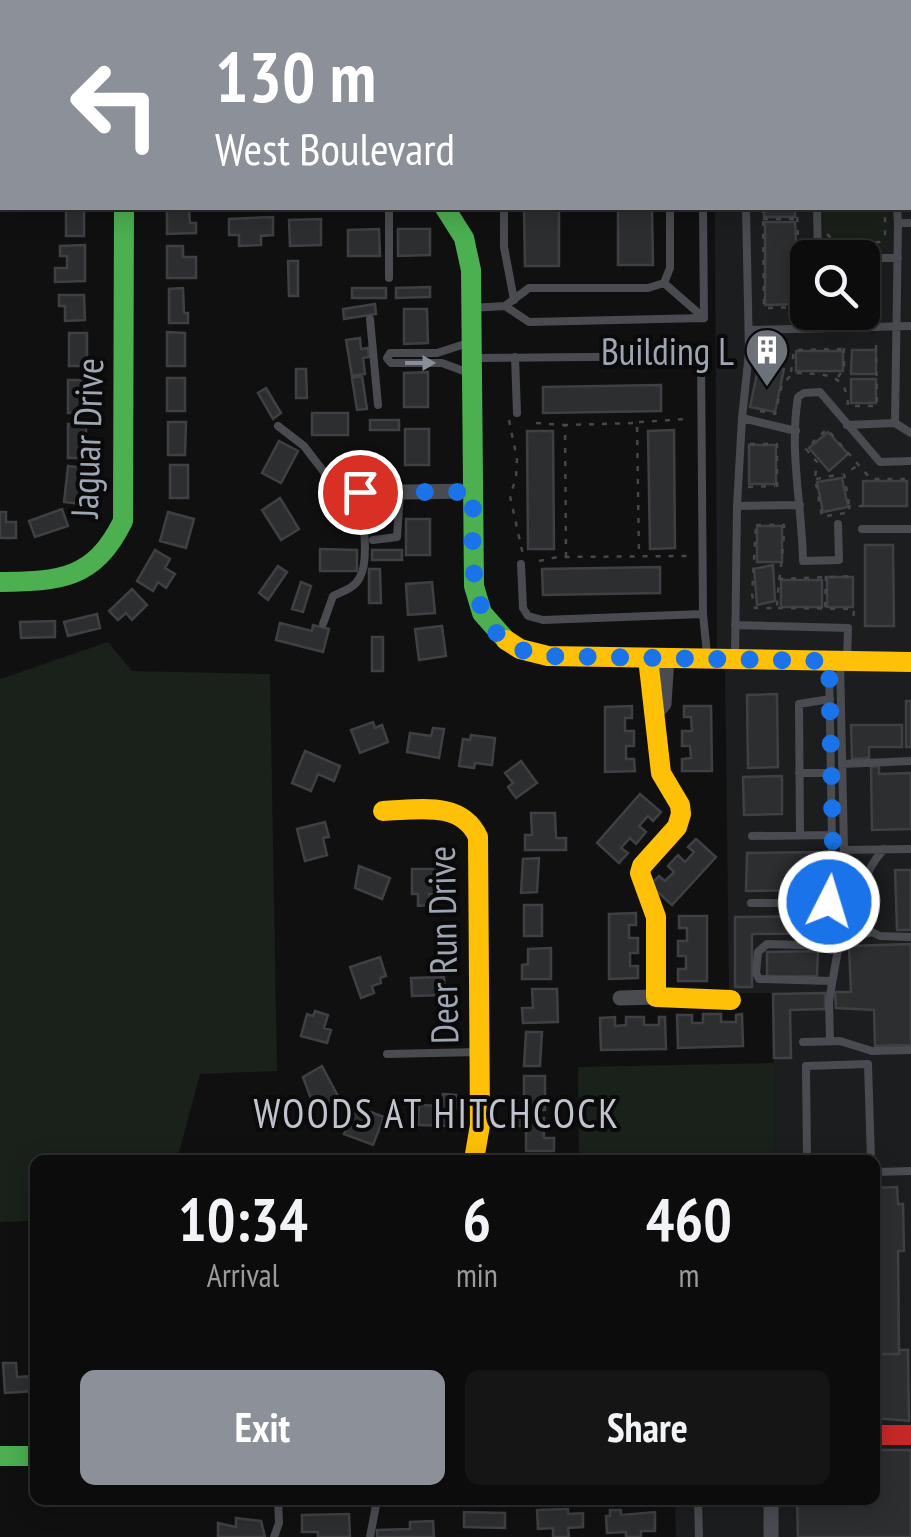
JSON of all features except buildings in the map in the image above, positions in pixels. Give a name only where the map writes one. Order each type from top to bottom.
[{"type":"street","name":"Jaguar Drive","points":[[0,582],[51,581],[80,573],[104,556],[124,522],[124,210]]},
{"type":"street","points":[[447,210],[469,252],[476,596],[482,614],[499,636],[540,656],[911,662]]},
{"type":"street","points":[[340,493],[473,492]]},
{"type":"street","points":[[656,997],[655,909],[640,886],[639,874],[677,827],[681,814],[661,773],[656,713],[651,703],[658,658]]},
{"type":"street","name":"Deer Run Drive","points":[[382,811],[450,811],[466,817],[476,829],[480,1125],[475,1155]]},
{"type":"street","points":[[620,998],[730,1000]]},
{"type":"street","points":[[880,1436],[911,1435]]},
{"type":"street","points":[[0,1456],[30,1456]]},
{"type":"street","points":[[771,1505],[771,1537]]},
{"type":"lane","points":[[389,210],[389,278]]},
{"type":"lane","points":[[504,210],[504,248],[514,300]]},
{"type":"lane","points":[[664,284],[670,268],[670,210]]},
{"type":"lane","points":[[703,210],[704,318]]},
{"type":"lane","points":[[735,659],[737,506],[749,330],[746,210]]},
{"type":"lane","points":[[817,210],[818,240]]},
{"type":"lane","points":[[896,423],[897,210]]},
{"type":"lane","points":[[898,224],[911,223]]},
{"type":"lane","points":[[880,258],[898,258]]},
{"type":"lane","points":[[472,308],[505,306],[529,288],[648,288],[664,284]]},
{"type":"lane","points":[[664,284],[704,318]]},
{"type":"lane","points":[[505,306],[529,322],[704,318]]},
{"type":"lane","points":[[370,319],[378,405]]},
{"type":"lane","points":[[880,326],[911,326]]},
{"type":"lane","points":[[749,330],[790,329]]},
{"type":"lane","points":[[386,358],[390,353],[472,358],[702,356],[703,614],[708,659]]},
{"type":"lane","points":[[374,358],[386,358],[391,363],[446,364],[472,358]]},
{"type":"lane","points":[[515,358],[517,413]]},
{"type":"lane","points":[[838,524],[839,560],[804,561],[795,482],[798,397],[804,392],[820,392],[880,462],[911,461]]},
{"type":"lane","points":[[742,418],[796,431]]},
{"type":"lane","points":[[847,425],[896,423],[911,433]]},
{"type":"lane","points":[[278,426],[304,446],[340,493]]},
{"type":"lane","points":[[323,624],[333,596],[351,588],[362,576],[360,492]]},
{"type":"lane","points":[[373,540],[397,537],[400,492]]},
{"type":"lane","points":[[737,506],[800,504]]},
{"type":"lane","points":[[862,528],[911,529]]},
{"type":"lane","points":[[523,562],[523,608],[528,616],[543,620],[703,614]]},
{"type":"lane","points":[[735,625],[848,628],[830,700],[833,899],[751,903]]},
{"type":"lane","points":[[830,1042],[828,1001],[844,915],[839,661]]},
{"type":"lane","points":[[800,835],[799,704],[830,700]]},
{"type":"lane","points":[[842,764],[911,761]]},
{"type":"lane","points":[[799,773],[832,772]]},
{"type":"lane","points":[[752,836],[833,835]]},
{"type":"lane","points":[[884,849],[870,864],[862,885],[861,912],[866,930],[911,938]]},
{"type":"lane","points":[[844,850],[911,849]]},
{"type":"lane","points":[[832,982],[759,979],[758,952],[767,944],[840,941],[873,933]]},
{"type":"lane","points":[[802,1042],[849,1043],[872,1051],[911,1050]]},
{"type":"lane","points":[[386,1054],[479,1052]]},
{"type":"lane","points":[[807,1155],[806,1066],[868,1064],[871,1155]]},
{"type":"lane","points":[[880,1172],[911,1171]]},
{"type":"lane","points":[[274,1537],[279,1523],[278,1505]]},
{"type":"lane","points":[[370,1537],[376,1505]]},
{"type":"lane","points":[[698,1505],[698,1537]]},
{"type":"path","points":[[763,210],[764,308],[790,307]]},
{"type":"path","points":[[797,210],[797,240]]},
{"type":"path","points":[[826,224],[826,233],[836,242],[876,244],[886,234],[886,210]]},
{"type":"path","points":[[763,219],[797,219]]},
{"type":"path","points":[[790,374],[794,350],[844,346],[844,369],[837,378]]},
{"type":"path","points":[[536,423],[686,419]]},
{"type":"path","points":[[509,420],[517,470],[510,496],[523,562]]},
{"type":"path","points":[[638,423],[639,556]]},
{"type":"path","points":[[566,425],[566,557]]},
{"type":"path","points":[[844,474],[850,512],[822,517],[815,479],[817,462],[806,449],[828,429],[871,479],[905,480]]},
{"type":"path","points":[[740,444],[777,444],[777,505]]},
{"type":"path","points":[[815,479],[844,474],[858,465]]},
{"type":"path","points":[[738,487],[777,486]]},
{"type":"path","points":[[849,506],[863,506]]},
{"type":"path","points":[[777,608],[778,579],[784,561],[784,525],[756,525],[752,594],[755,608],[854,610],[854,620],[848,628]]},
{"type":"path","points":[[538,561],[566,557],[688,556]]},
{"type":"path","points":[[824,609],[826,575]]},
{"type":"path","points":[[778,579],[855,576]]},
{"type":"shaded area","points":[[715,210],[911,210],[911,1537],[676,1537],[675,1505],[880,1505],[880,1155],[775,1155],[773,993],[729,993],[725,660],[717,659]]},
{"type":"shaded area","points":[[822,210],[888,210],[890,242],[880,246],[880,240],[829,240],[824,233]]},
{"type":"shaded area","points":[[108,642],[132,671],[270,674],[277,1071],[200,1074],[178,1155],[30,1155],[30,1221],[0,1222],[0,679]]},
{"type":"shaded area","points":[[774,1063],[775,1155],[579,1155],[578,1067]]},
{"type":"traffic: fast","points":[[0,582],[58,578],[73,573],[100,555],[123,521],[124,210]]},
{"type":"traffic: fast","points":[[446,210],[464,238],[471,270],[474,586],[482,613],[506,640]]},
{"type":"traffic: fast","points":[[0,1456],[30,1456]]},
{"type":"traffic: slow","points":[[506,640],[520,649],[548,656],[911,662]]},
{"type":"traffic: slow","points":[[648,658],[661,773],[680,805],[681,814],[677,827],[640,873],[656,917],[656,997],[731,1000]]},
{"type":"traffic: slow","points":[[383,811],[449,812],[461,817],[478,837],[480,1125],[475,1155]]},
{"type":"traffic: jam","points":[[880,1435],[911,1435]]},
{"type":"place","name":"Building L","points":[[767,388]]},
{"type":"district","name":"WOODS AT HITCHCOCK","points":[[437,1113]]},
{"type":"route","points":[[360,492],[473,492],[474,586],[479,606],[499,636],[529,653],[829,661],[834,894],[829,902]]}]
